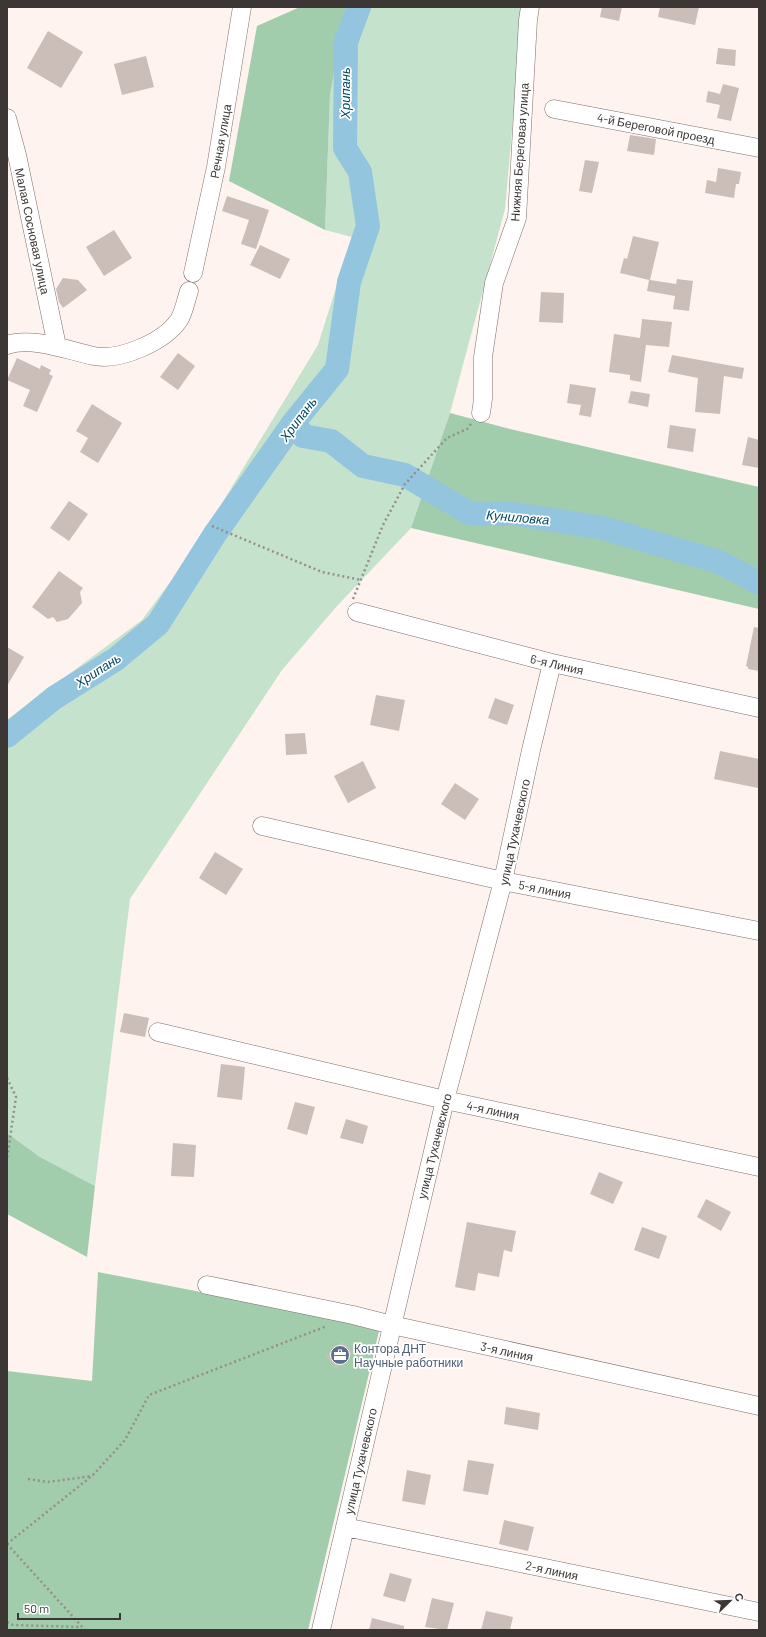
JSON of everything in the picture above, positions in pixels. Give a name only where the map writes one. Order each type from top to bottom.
[{"type":"street","name":"Речная улица","points":[[194,273],[216,167],[242,7]]},
{"type":"street","name":"Нижняя Береговая улица","points":[[481,412],[483,399],[483,357],[494,283],[517,218],[530,7]]},
{"type":"street","name":"4-й Береговой проезд","points":[[554,109],[759,148]]},
{"type":"street","name":"Малая Сосновая улица","points":[[7,118],[17,155],[57,346]]},
{"type":"street","points":[[7,345],[15,343],[57,346],[96,356],[126,355],[158,340],[179,320],[189,291]]},
{"type":"street","name":"6-я Линия","points":[[357,612],[552,663],[759,708]]},
{"type":"street","name":"улица Тухачевского","points":[[322,1630],[445,1100],[503,881],[531,750],[552,663]]},
{"type":"street","name":"5-я линия","points":[[262,826],[503,881],[759,931]]},
{"type":"street","name":"4-я линия","points":[[158,1032],[445,1100],[759,1167]]},
{"type":"street","name":"3-я линия","points":[[207,1285],[353,1315],[392,1325],[759,1406]]},
{"type":"street","name":"2-я линия","points":[[345,1527],[759,1612]]},
{"type":"path","points":[[357,612],[351,603],[383,525],[405,484],[447,438],[467,429],[481,412]]},
{"type":"path","points":[[212,526],[322,572],[361,580]]},
{"type":"path","points":[[7,1078],[16,1097],[7,1159]]},
{"type":"path","points":[[85,1630],[43,1581],[7,1544],[93,1475],[125,1440],[149,1395],[332,1324]]},
{"type":"path","points":[[28,1479],[48,1482],[93,1475]]},
{"type":"path","points":[[7,1622],[13,1624],[81,1627]]},
{"type":"green space","points":[[300,7],[346,7],[330,95],[325,230],[229,181],[257,26]]},
{"type":"green space","points":[[346,7],[523,7],[505,209],[450,413],[411,528],[337,606],[282,670],[130,899],[95,1186],[40,1157],[7,1133],[7,720],[142,620],[191,554],[318,345],[352,237],[325,230],[330,95]]},
{"type":"green space","points":[[450,413],[510,429],[759,487],[759,609],[411,528]]},
{"type":"green space","points":[[7,1133],[40,1157],[95,1186],[87,1257],[7,1214]]},
{"type":"green space","points":[[98,1272],[380,1327],[308,1630],[7,1630],[7,1371],[92,1381]]},
{"type":"building","points":[[602,7],[622,7],[619,21],[600,17]]},
{"type":"building","points":[[660,7],[699,7],[695,25],[658,17]]},
{"type":"building","points":[[48,31],[83,52],[61,88],[27,68]]},
{"type":"building","points":[[718,48],[736,50],[735,66],[716,64]]},
{"type":"building","points":[[146,56],[154,87],[122,95],[114,64]]},
{"type":"building","points":[[723,84],[739,88],[731,121],[717,118],[720,105],[706,102],[708,91],[720,94]]},
{"type":"building","points":[[630,135],[656,139],[654,155],[627,151]]},
{"type":"building","points":[[585,160],[599,162],[592,193],[579,191]]},
{"type":"building","points":[[718,168],[741,172],[739,184],[736,184],[734,198],[705,193],[707,180],[716,182]]},
{"type":"building","points":[[227,196],[269,210],[256,249],[241,244],[249,220],[222,211]]},
{"type":"building","points":[[114,230],[132,258],[104,276],[86,247]]},
{"type":"building","points":[[633,236],[659,242],[650,280],[676,284],[677,279],[693,281],[689,311],[673,309],[675,296],[647,291],[649,280],[620,273],[624,258],[627,259]]},
{"type":"building","points":[[260,245],[290,259],[280,279],[250,265]]},
{"type":"building","points":[[63,278],[78,280],[87,290],[63,308],[59,302],[56,289]]},
{"type":"building","points":[[541,292],[564,293],[563,323],[539,322]]},
{"type":"building","points":[[642,319],[672,322],[669,347],[646,345],[641,382],[630,380],[630,375],[609,372],[614,334],[640,338]]},
{"type":"building","points":[[178,353],[195,366],[178,390],[160,377]]},
{"type":"building","points":[[672,355],[744,368],[742,379],[724,376],[720,414],[695,412],[698,378],[668,372]]},
{"type":"building","points":[[17,358],[40,369],[41,365],[51,370],[49,374],[53,376],[37,412],[23,406],[30,390],[7,380]]},
{"type":"building","points":[[570,384],[596,388],[591,417],[579,415],[581,405],[567,403]]},
{"type":"building","points":[[631,391],[650,394],[648,407],[628,403]]},
{"type":"building","points":[[92,404],[122,423],[98,463],[80,452],[88,438],[76,431]]},
{"type":"building","points":[[670,425],[696,429],[693,452],[667,448]]},
{"type":"building","points":[[748,437],[759,440],[759,468],[742,465]]},
{"type":"building","points":[[69,501],[88,514],[69,541],[50,528]]},
{"type":"building","points":[[59,571],[83,588],[80,592],[82,603],[68,619],[57,622],[53,617],[48,619],[32,607]]},
{"type":"building","points":[[754,627],[759,628],[759,671],[748,669],[746,666]]},
{"type":"building","points":[[7,647],[24,657],[7,686]]},
{"type":"building","points":[[376,695],[405,700],[399,731],[370,725]]},
{"type":"building","points":[[495,698],[514,705],[507,725],[488,718]]},
{"type":"building","points":[[305,733],[307,754],[286,755],[285,734]]},
{"type":"building","points":[[720,751],[759,759],[758,788],[714,779]]},
{"type":"building","points":[[363,761],[376,788],[348,803],[334,776]]},
{"type":"building","points":[[455,783],[479,799],[465,820],[441,804]]},
{"type":"building","points":[[215,852],[243,869],[226,895],[199,878]]},
{"type":"building","points":[[124,1013],[149,1018],[145,1037],[120,1032]]},
{"type":"building","points":[[221,1064],[245,1067],[242,1100],[217,1097]]},
{"type":"building","points":[[295,1102],[315,1107],[307,1135],[287,1129]]},
{"type":"building","points":[[346,1119],[368,1126],[363,1144],[340,1138]]},
{"type":"building","points":[[173,1143],[196,1145],[194,1177],[171,1176]]},
{"type":"building","points":[[599,1172],[623,1182],[613,1204],[590,1194]]},
{"type":"building","points":[[706,1199],[731,1212],[721,1231],[697,1217]]},
{"type":"building","points":[[467,1222],[516,1231],[512,1252],[504,1250],[499,1277],[478,1273],[475,1291],[455,1287]]},
{"type":"building","points":[[642,1227],[667,1236],[659,1259],[634,1250]]},
{"type":"building","name":"Контора ДНТ Научные работники","points":[[343,1342],[353,1353],[336,1368],[326,1356]]},
{"type":"building","points":[[506,1407],[540,1413],[538,1430],[504,1424]]},
{"type":"building","points":[[468,1460],[494,1464],[488,1495],[463,1491]]},
{"type":"building","points":[[407,1470],[431,1475],[425,1505],[402,1501]]},
{"type":"building","points":[[504,1520],[534,1527],[528,1551],[499,1544]]},
{"type":"building","points":[[390,1573],[412,1579],[405,1602],[383,1596]]},
{"type":"building","points":[[432,1598],[454,1603],[447,1630],[425,1627]]},
{"type":"building","points":[[486,1611],[513,1617],[510,1630],[481,1630]]},
{"type":"building","points":[[372,1618],[404,1626],[404,1630],[369,1630]]},
{"type":"waterway","name":"Хрипань","points":[[7,736],[54,698],[116,659],[158,624],[215,534],[294,422],[337,369],[349,282],[368,226],[360,172],[345,148],[346,42],[359,7]]},
{"type":"waterway","name":"Куниловка","points":[[294,422],[303,436],[331,441],[363,466],[405,475],[469,513],[515,514],[603,528],[719,562],[759,583]]},
{"type":"place","name":"Контора ДНТ Научные работники","points":[[340,1355]]}]
